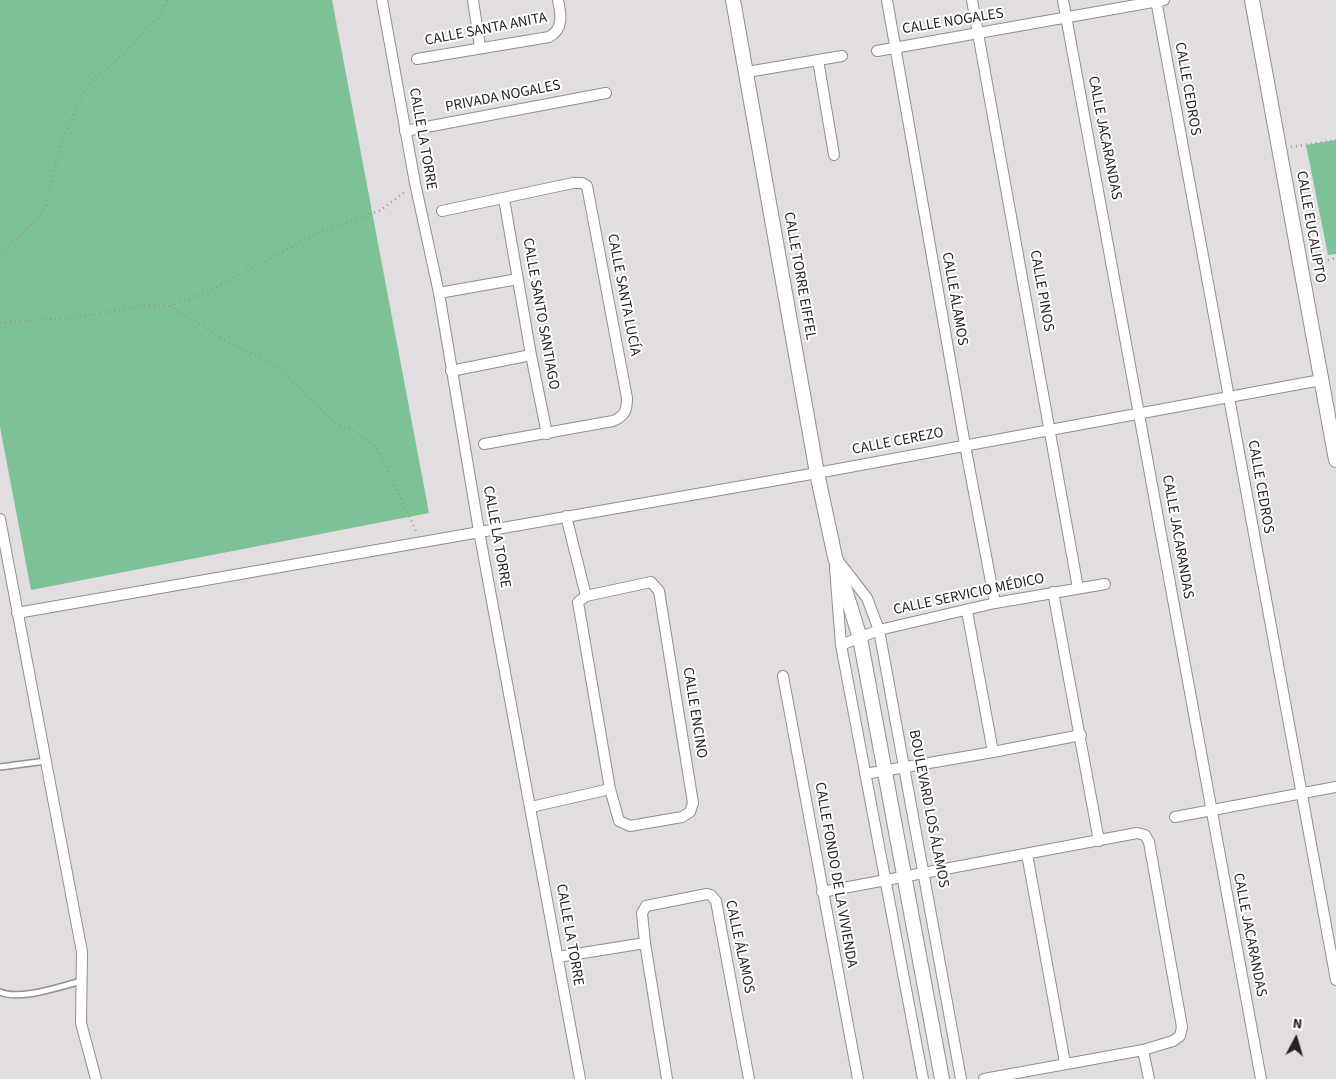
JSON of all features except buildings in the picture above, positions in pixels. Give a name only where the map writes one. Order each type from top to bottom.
[{"type":"street","name":"CALLE LA TORRE","points":[[382,0],[415,183],[439,293],[479,531],[580,1079]]},
{"type":"street","points":[[473,0],[480,47]]},
{"type":"street","name":"CALLE SANTA ANITA","points":[[417,59],[553,35],[561,19],[558,0]]},
{"type":"street","name":"CALLE TORRE EIFFEL","points":[[733,0],[817,473],[835,557]]},
{"type":"street","name":"CALLE ÁLAMOS","points":[[887,0],[965,445],[995,603]]},
{"type":"street","name":"CALLE PINOS","points":[[972,0],[1078,588]]},
{"type":"street","name":"CALLE JACARANDAS","points":[[1063,0],[1261,1079]]},
{"type":"street","name":"CALLE NOGALES","points":[[895,46],[1066,19],[1158,0]]},
{"type":"street","name":"CALLE CEDROS","points":[[1158,0],[1336,980]]},
{"type":"street","name":"CALLE EUCALIPTO","points":[[1252,0],[1336,460]]},
{"type":"street","points":[[877,51],[895,46]]},
{"type":"street","points":[[747,72],[842,56]]},
{"type":"street","points":[[818,60],[834,155]]},
{"type":"street","name":"PRIVADA NOGALES","points":[[405,131],[606,93]]},
{"type":"street","name":"CALLE SANTA LUCÍA","points":[[442,211],[573,183],[582,183],[586,186],[622,369],[627,398],[624,416],[613,421],[484,444]]},
{"type":"street","name":"CALLE SANTO SANTIAGO","points":[[504,199],[531,355],[548,434]]},
{"type":"street","points":[[439,293],[518,279]]},
{"type":"street","points":[[451,370],[531,355]]},
{"type":"street","name":"CALLE CEREZO","points":[[18,613],[817,473],[1322,380]]},
{"type":"street","name":"CALLE ENCINO","points":[[566,516],[586,596]]},
{"type":"street","points":[[0,519],[82,952],[81,1023],[96,1079]]},
{"type":"street","points":[[835,557],[860,638],[883,770],[942,1079]]},
{"type":"street","points":[[835,557],[841,645],[923,1079]]},
{"type":"street","name":"BOULEVARD LOS ÁLAMOS","points":[[835,557],[867,598],[879,630],[961,1079]]},
{"type":"street","name":"CALLE ENCINO","points":[[651,582],[657,587],[693,803],[690,812],[682,817],[626,825],[619,821],[610,789],[578,604],[580,599],[586,596],[651,582]]},
{"type":"street","name":"CALLE SERVICIO MÉDICO","points":[[841,645],[879,630],[995,603],[1105,584]]},
{"type":"street","points":[[1053,592],[1081,735],[1099,841]]},
{"type":"street","points":[[967,611],[993,752]]},
{"type":"street","name":"CALLE FONDO DE LA VIVIENDA","points":[[783,676],[858,1079]]},
{"type":"street","points":[[865,774],[1081,735]]},
{"type":"street","points":[[1175,817],[1336,787]]},
{"type":"street","points":[[531,807],[610,789]]},
{"type":"street","points":[[822,892],[1137,833],[1145,835],[1149,842],[1182,1027],[1180,1036],[1173,1041],[1143,1050],[984,1079]]},
{"type":"street","points":[[1027,854],[1065,1063]]},
{"type":"street","name":"CALLE ÁLAMOS","points":[[667,1079],[642,914],[646,906],[707,894],[714,898],[749,1079]]},
{"type":"street","points":[[558,956],[645,943]]},
{"type":"street","points":[[1143,1050],[1148,1079]]},
{"type":"lane","points":[[0,767],[46,761]]},
{"type":"lane","points":[[0,992],[4,994],[32,993],[82,981]]},
{"type":"path","points":[[0,251],[24,233],[45,208],[49,185],[60,147],[84,90],[92,80],[127,52],[148,26],[159,17],[167,0]]},
{"type":"path","points":[[1280,149],[1336,140]]},
{"type":"path","points":[[0,323],[82,317],[144,306],[170,306],[209,291],[316,234],[381,210],[415,183]]},
{"type":"path","points":[[1322,261],[1336,258]]},
{"type":"path","points":[[170,306],[228,342],[265,360],[284,373],[331,419],[339,425],[355,431],[376,446],[421,542]]},
{"type":"green space","points":[[0,0],[332,0],[429,513],[31,590],[0,427]]},
{"type":"green space","points":[[1336,140],[1336,254],[1328,255],[1306,145]]}]
